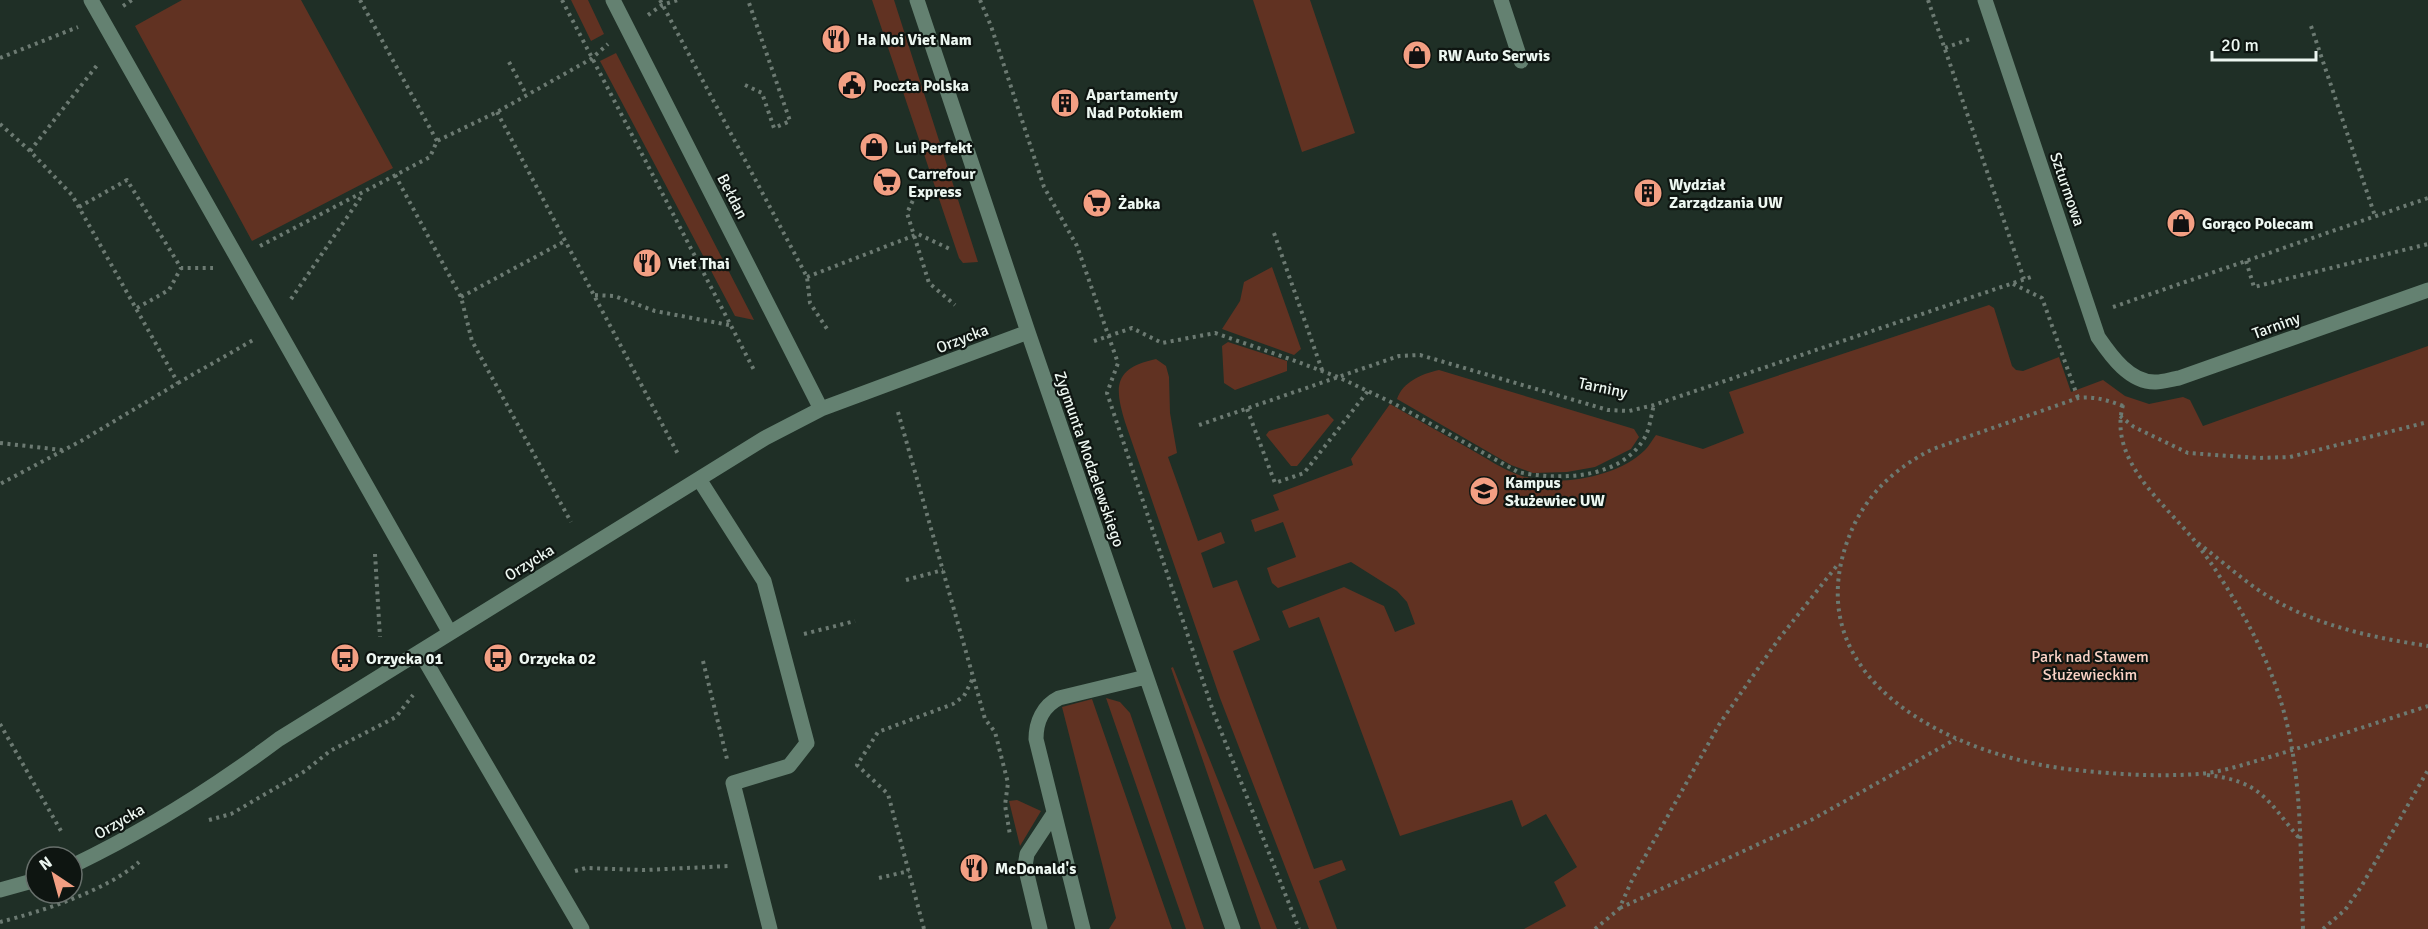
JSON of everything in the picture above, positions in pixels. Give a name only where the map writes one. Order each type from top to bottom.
[{"type":"street","points":[[91,0],[450,633]]},
{"type":"street","name":"Bełdan","points":[[613,0],[821,409]]},
{"type":"street","name":"Zygmunta Modzelewskiego","points":[[917,0],[1028,332],[1233,929]]},
{"type":"street","points":[[1501,0],[1521,61]]},
{"type":"street","name":"Szturmowa","points":[[1985,0],[2098,337],[2111,356],[2135,377]]},
{"type":"street","name":"Tarniny","points":[[2135,377],[2154,383],[2179,378],[2428,290]]},
{"type":"street","name":"Orzycka","points":[[84,860],[106,850],[234,772],[279,739],[765,438],[821,409],[1028,332]]},
{"type":"street","points":[[699,479],[764,581],[807,743],[789,766],[733,783],[770,929]]},
{"type":"street","points":[[420,652],[582,929]]},
{"type":"street","points":[[1083,929],[1036,739],[1038,725],[1044,711],[1059,698],[1146,677]]},
{"type":"street","points":[[1040,929],[1025,866],[1027,854],[1054,813]]},
{"type":"street","points":[[0,890],[24,883]]},
{"type":"path","points":[[360,0],[437,141]]},
{"type":"path","points":[[562,0],[755,372]]},
{"type":"path","points":[[678,0],[661,2],[807,277],[810,303],[829,332]]},
{"type":"path","points":[[745,85],[762,93],[774,128],[790,121],[748,0]]},
{"type":"path","points":[[980,0],[991,26],[1044,187],[1077,246],[1109,336],[1118,363],[1107,393],[1213,711],[1299,929]]},
{"type":"path","points":[[1928,0],[2024,279]]},
{"type":"path","points":[[0,57],[101,18]]},
{"type":"path","points":[[2311,26],[2375,216]]},
{"type":"path","points":[[1945,48],[1976,37]]},
{"type":"path","points":[[30,151],[115,44]]},
{"type":"path","points":[[180,268],[216,268],[237,258],[430,157],[437,141],[497,112],[591,59]]},
{"type":"path","points":[[508,62],[526,94]]},
{"type":"path","points":[[497,112],[679,456]]},
{"type":"path","points":[[0,124],[30,151],[72,195],[178,383]]},
{"type":"path","points":[[395,175],[461,297],[472,341],[571,522]]},
{"type":"path","points":[[79,207],[127,180],[180,268]]},
{"type":"path","points":[[931,190],[915,196],[907,213],[929,283],[955,305]]},
{"type":"path","points":[[0,484],[64,450],[259,337],[256,331],[274,323],[363,193]]},
{"type":"path","points":[[2110,308],[2428,198]]},
{"type":"path","points":[[1274,233],[1323,371]]},
{"type":"path","points":[[807,277],[918,234],[952,250]]},
{"type":"path","points":[[461,297],[565,241]]},
{"type":"path","points":[[2246,261],[2254,287],[2428,244]]},
{"type":"path","points":[[137,308],[169,290],[180,268]]},
{"type":"path","name":"Tarniny","points":[[1199,425],[1399,356],[1420,355],[1608,410],[1629,411],[1654,405],[2031,277]]},
{"type":"path","points":[[2012,284],[2042,298],[2078,398]]},
{"type":"path","points":[[594,295],[615,296],[655,311],[729,325]]},
{"type":"path","points":[[1094,341],[1132,328],[1162,343],[1215,333],[1338,377],[1393,402],[1518,472],[1539,477],[1585,474],[1610,467],[1632,455],[1646,435],[1654,405]]},
{"type":"path","points":[[1247,408],[1275,483],[1304,472],[1368,391]]},
{"type":"path","points":[[2125,396],[2120,416],[2122,438],[2132,465],[2157,500],[2193,539],[2246,618],[2263,654],[2285,717],[2296,777],[2302,929]]},
{"type":"path","points":[[2122,406],[2096,397],[2078,398],[1933,449],[1893,474],[1866,502],[1853,523],[1839,563],[1836,587],[1841,618],[1858,662],[1873,683],[1891,701],[1923,722],[1957,739],[2019,760],[2064,769],[2136,775],[2200,774],[2240,767],[2428,706]]},
{"type":"path","points":[[898,412],[985,719],[994,732],[1008,783],[1006,819],[1011,841]]},
{"type":"path","points":[[2120,416],[2134,427],[2188,453],[2258,458],[2290,457],[2428,422]]},
{"type":"path","points":[[0,444],[64,450]]},
{"type":"path","points":[[2193,539],[2259,590],[2301,613],[2351,632],[2428,646]]},
{"type":"path","points":[[375,551],[380,638]]},
{"type":"path","points":[[1618,909],[1720,723],[1778,640],[1839,563]]},
{"type":"path","points":[[906,580],[943,570]]},
{"type":"path","points":[[780,640],[855,621]]},
{"type":"path","points":[[703,661],[733,783]]},
{"type":"path","points":[[924,929],[888,794],[857,765],[878,732],[953,704],[964,696],[973,678]]},
{"type":"path","points":[[0,724],[61,831]]},
{"type":"path","points":[[1595,929],[1618,909],[1814,819],[1957,739]]},
{"type":"path","points":[[2323,929],[2345,910],[2361,887],[2428,770]]},
{"type":"path","points":[[2200,774],[2239,780],[2261,793],[2300,838]]},
{"type":"path","points":[[554,881],[565,874],[586,868],[708,868],[754,864]]},
{"type":"path","points":[[879,878],[909,871]]},
{"type":"green space","points":[[182,0],[301,0],[393,168],[252,241],[135,26]]},
{"type":"green space","points":[[571,0],[588,0],[604,34],[591,41]]},
{"type":"green space","points":[[872,0],[894,0],[978,262],[963,263],[959,258]]},
{"type":"green space","points":[[1253,0],[1310,0],[1355,133],[1302,152]]},
{"type":"green space","points":[[616,53],[754,320],[735,316],[600,61]]},
{"type":"green space","points":[[1272,267],[1301,349],[1294,355],[1222,329],[1240,301],[1244,282]]},
{"type":"green space","name":"Park nad Stawem Służewieckim","points":[[1989,305],[1994,308],[2012,366],[2016,370],[2023,371],[2059,357],[2071,392],[2103,380],[2125,396],[2149,404],[2183,397],[2190,400],[2203,426],[2428,346],[2428,929],[1524,929],[1566,906],[1554,882],[1577,867],[1546,814],[1522,827],[1512,800],[1400,836],[1319,617],[1289,628],[1282,611],[1344,587],[1384,606],[1395,632],[1415,624],[1407,602],[1397,591],[1351,562],[1278,588],[1272,583],[1267,568],[1296,557],[1283,522],[1255,532],[1251,520],[1279,510],[1273,495],[1353,465],[1351,459],[1390,404],[1500,467],[1534,479],[1550,481],[1585,478],[1619,468],[1645,450],[1656,435],[1703,449],[1744,433],[1729,392]]},
{"type":"green space","points":[[1228,342],[1287,361],[1287,371],[1235,390],[1224,383],[1222,346]]},
{"type":"green space","points":[[1156,359],[1166,366],[1169,377],[1170,413],[1177,453],[1168,457],[1198,541],[1221,532],[1225,543],[1201,553],[1213,588],[1237,580],[1260,640],[1233,651],[1314,869],[1342,860],[1346,870],[1319,881],[1337,929],[1309,929],[1220,698],[1125,422],[1119,398],[1121,380],[1132,368]]},
{"type":"green space","points":[[1439,370],[1634,429],[1639,437],[1631,449],[1595,467],[1567,472],[1533,473],[1511,465],[1397,399],[1408,383]]},
{"type":"green space","points":[[1328,414],[1334,420],[1297,466],[1291,466],[1266,435],[1269,431]]},
{"type":"green space","points":[[1173,667],[1277,929],[1261,929],[1171,668]]},
{"type":"green space","points":[[1106,698],[1120,702],[1130,713],[1204,929],[1186,929]]},
{"type":"green space","points":[[1092,699],[1172,929],[1109,929],[1116,918],[1062,707]]},
{"type":"green space","points":[[1017,800],[1041,811],[1020,846],[1009,801]]},
{"type":"place","name":"Ha Noi Viet Nam","points":[[836,39]]},
{"type":"place","name":"RW Auto Serwis","points":[[1417,55]]},
{"type":"place","name":"Poczta Polska","points":[[852,85]]},
{"type":"place","name":"Apartamenty Nad Potokiem","points":[[1065,103]]},
{"type":"place","name":"Lui Perfekt","points":[[874,147]]},
{"type":"place","name":"Carrefour Express","points":[[887,182]]},
{"type":"place","name":"Wydział Zarządzania UW","points":[[1648,193]]},
{"type":"place","name":"Żabka","points":[[1097,203]]},
{"type":"place","name":"Gorąco Polecam","points":[[2181,223]]},
{"type":"place","name":"Viet Thai","points":[[647,263]]},
{"type":"place","name":"Kampus Służewiec UW","points":[[1484,491]]},
{"type":"place","name":"Orzycka 01","points":[[345,658]]},
{"type":"place","name":"Orzycka 02","points":[[498,658]]},
{"type":"place","name":"McDonald's","points":[[974,868]]}]
